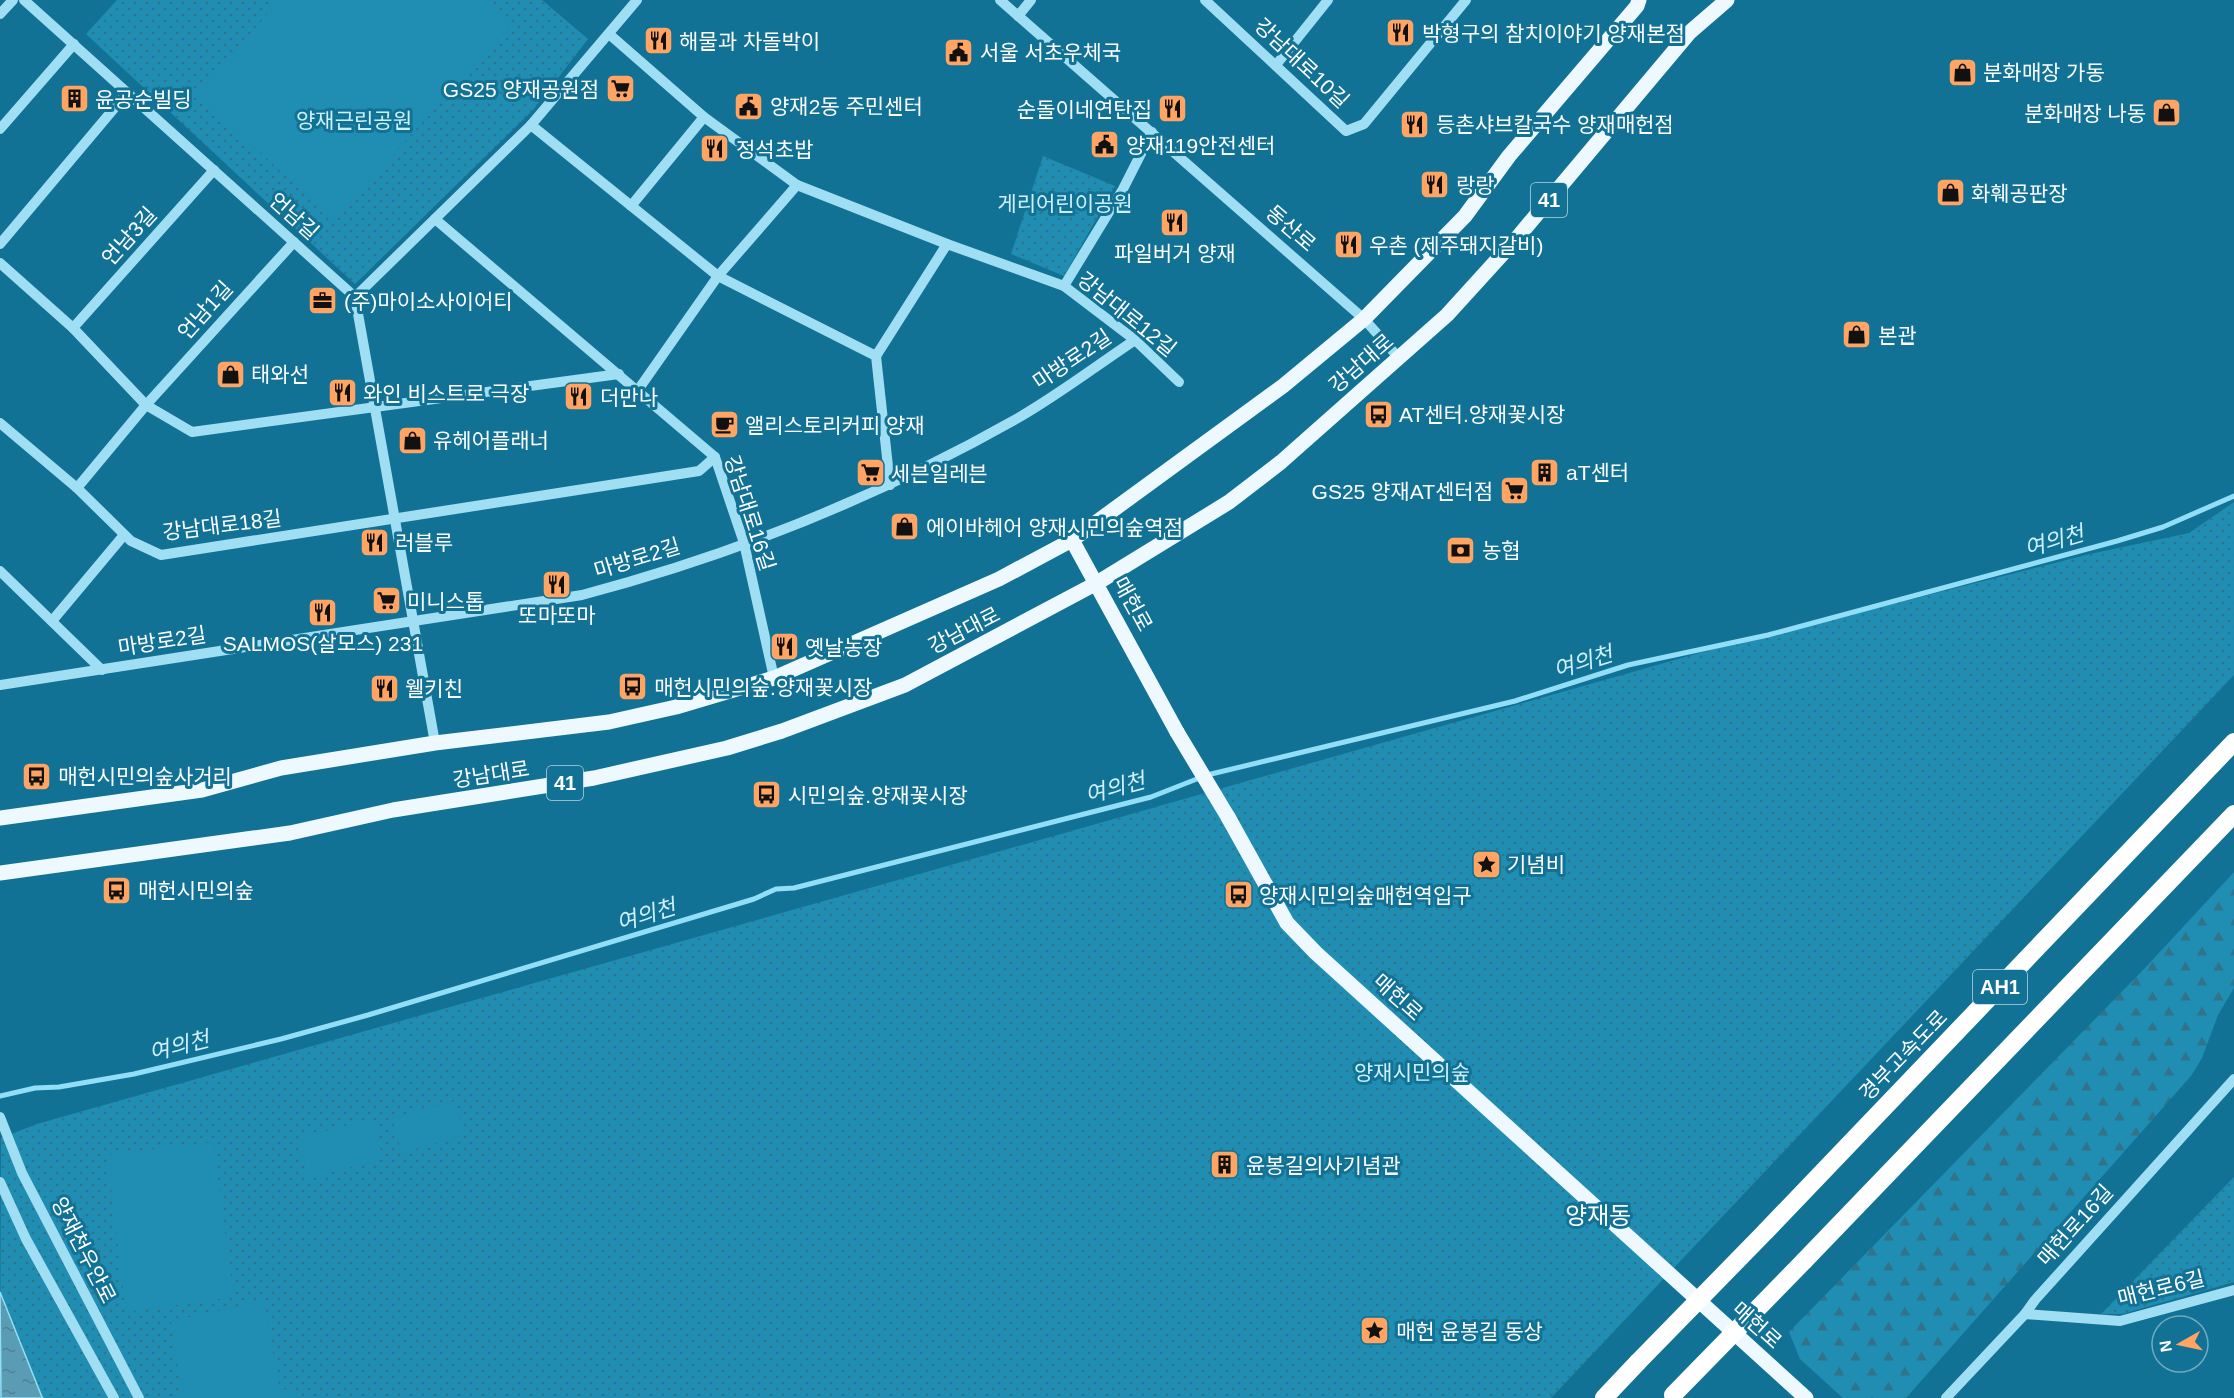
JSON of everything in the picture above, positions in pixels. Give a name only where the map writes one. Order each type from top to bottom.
[{"type":"highway","name":"경부고속도로","points":[[1604,1398],[2234,742]]},
{"type":"highway","name":"AH1","points":[[1671,1397],[2234,814]]},
{"type":"main road","name":"41","points":[[1690,32],[1711,0]]},
{"type":"main road","name":"강남대로","points":[[0,873],[290,833],[393,810],[594,778],[727,748],[782,731],[905,685],[1097,583],[1229,502],[1281,462],[1447,315],[1517,237],[1690,32],[1727,0]]},
{"type":"main road","name":"강남대로","points":[[0,818],[202,790],[281,768],[435,743],[609,722],[676,707],[774,678],[999,579],[1072,540],[1275,392],[1364,319],[1464,216],[1509,156],[1639,2]]},
{"type":"main road","name":"매헌로","points":[[1072,540],[1177,732],[1287,923],[1316,953],[1806,1398]]},
{"type":"street","points":[[0,14],[13,0]]},
{"type":"street","name":"언남길","points":[[24,0],[355,297]]},
{"type":"street","points":[[435,743],[355,297],[531,125],[638,0]]},
{"type":"street","name":"동산로","points":[[1000,0],[1364,319],[1399,358]]},
{"type":"street","points":[[1018,16],[1031,0]]},
{"type":"street","name":"강남대로10길","points":[[1205,0],[1346,131],[1364,124],[1466,0]]},
{"type":"street","points":[[1276,65],[1328,0]]},
{"type":"street","name":"강남대로12길","points":[[609,34],[704,117],[797,185],[947,244],[1064,286],[1135,340],[1179,382]]},
{"type":"street","points":[[0,129],[74,45]]},
{"type":"street","points":[[0,244],[127,93]]},
{"type":"street","points":[[631,206],[704,117]]},
{"type":"street","points":[[531,125],[718,276],[876,356]]},
{"type":"street","points":[[1064,286],[1123,189],[1152,132]]},
{"type":"street","name":"언남3길","points":[[73,328],[214,170]]},
{"type":"street","points":[[638,390],[718,276],[797,185]]},
{"type":"street","name":"강남대로16길","points":[[435,219],[716,457],[744,543],[774,678]]},
{"type":"street","name":"언남1길","points":[[77,488],[146,405],[294,242]]},
{"type":"street","points":[[890,485],[876,356],[947,244]]},
{"type":"street","points":[[0,263],[73,328],[146,405],[192,432],[619,374]]},
{"type":"street","name":"마방로2길","points":[[0,685],[413,623],[582,595],[633,582],[744,543],[890,485],[1020,417],[1135,340]]},
{"type":"street","name":"강남대로18길","points":[[0,423],[77,488],[124,535],[161,555],[699,471],[716,457]]},
{"type":"street","points":[[52,621],[124,535]]},
{"type":"street","name":"마방로2길","points":[[0,570],[102,670]]},
{"type":"street","name":"매헌로16길","points":[[1946,1398],[2025,1314],[2035,1300],[2234,1079]]},
{"type":"street","name":"양재천우안로","points":[[0,1117],[33,1194],[139,1398]]},
{"type":"street","points":[[0,1182],[26,1239],[114,1398]]},
{"type":"street","name":"매헌로6길","points":[[2025,1314],[2120,1321],[2234,1290]]},
{"type":"green space","name":"양재근린공원","points":[[117,0],[542,0],[588,39],[534,109],[355,284],[86,34]]},
{"type":"green space","points":[[280,0],[484,0],[511,24],[334,220],[196,94]]},
{"type":"green space","name":"게리어린이공원","points":[[1043,156],[1115,186],[1064,276],[1011,254]]},
{"type":"green space","name":"양재시민의숲","points":[[2234,502],[2234,675],[1551,1398],[0,1398],[1,1138],[37,1124],[1710,650],[2090,554],[2189,533]]},
{"type":"green space","points":[[2234,872],[2234,988],[2218,1015],[2202,1058],[2191,1076],[1906,1398],[1843,1398],[1800,1359],[1789,1332],[2145,968]]},
{"type":"green space","points":[[455,1101],[464,1135],[402,1153],[392,1118]]},
{"type":"green space","points":[[373,1119],[383,1159],[308,1178],[298,1138]]},
{"type":"green space","points":[[213,1142],[234,1297],[126,1312],[107,1155]]},
{"type":"green space","points":[[2234,1177],[2234,1282],[2122,1314],[2101,1314]]},
{"type":"green space","points":[[264,1301],[280,1390],[294,1388],[295,1398],[182,1398],[171,1321]]},
{"type":"water","points":[[0,1292],[42,1397],[43,1398],[1,1398]]},
{"type":"waterway","name":"여의천","points":[[0,1096],[35,1088],[59,1087],[134,1074],[281,1039],[754,899],[776,889],[794,888],[1151,797],[1207,775],[1515,701],[1628,665],[1768,635],[2117,541],[2163,527],[2234,496]]},
{"type":"place","name":"박형구의 참치이야기 양재본점","points":[[1401,33]]},
{"type":"place","name":"해물과 차돌박이","points":[[658,41]]},
{"type":"place","name":"서울 서초우체국","points":[[959,52]]},
{"type":"place","name":"분화매장 가동","points":[[1962,72]]},
{"type":"place","name":"GS25 양재공원점","points":[[620,89]]},
{"type":"place","name":"윤공순빌딩","points":[[74,99]]},
{"type":"place","name":"양재2동 주민센터","points":[[749,106]]},
{"type":"place","name":"순돌이네연탄집","points":[[1173,109]]},
{"type":"place","name":"분화매장 나동","points":[[2167,113]]},
{"type":"place","name":"등촌샤브칼국수 양재매헌점","points":[[1415,124]]},
{"type":"place","name":"양재119안전센터","points":[[1105,145]]},
{"type":"place","name":"정석초밥","points":[[715,149]]},
{"type":"place","name":"랑랑","points":[[1435,185]]},
{"type":"place","name":"화훼공판장","points":[[1950,193]]},
{"type":"place","name":"파일버거 양재","points":[[1175,222]]},
{"type":"place","name":"우촌 (제주돼지갈비)","points":[[1348,245]]},
{"type":"place","name":"(주)마이소사이어티","points":[[323,301]]},
{"type":"place","name":"본관","points":[[1857,335]]},
{"type":"place","name":"태와선","points":[[230,374]]},
{"type":"place","name":"와인 비스트로 극장","points":[[342,393]]},
{"type":"place","name":"더만나","points":[[579,397]]},
{"type":"place","name":"AT센터.양재꽃시장","points":[[1378,414]]},
{"type":"place","name":"앨리스토리커피 양재","points":[[724,425]]},
{"type":"place","name":"유헤어플래너","points":[[412,440]]},
{"type":"place","name":"aT센터","points":[[1545,472]]},
{"type":"place","name":"세븐일레븐","points":[[870,473]]},
{"type":"place","name":"GS25 양재AT센터점","points":[[1514,491]]},
{"type":"place","name":"에이바헤어 양재시민의숲역점","points":[[905,527]]},
{"type":"place","name":"러블루","points":[[374,542]]},
{"type":"place","name":"농협","points":[[1461,550]]},
{"type":"place","name":"또마또마","points":[[557,584]]},
{"type":"place","name":"미니스톱","points":[[386,601]]},
{"type":"place","name":"SALMOS(살모스) 231","points":[[323,612]]},
{"type":"place","name":"옛날농장","points":[[784,647]]},
{"type":"place","name":"매헌시민의숲.양재꽃시장","points":[[633,687]]},
{"type":"place","name":"웰키친","points":[[384,688]]},
{"type":"place","name":"매헌시민의숲사거리","points":[[37,776]]},
{"type":"place","name":"시민의숲.양재꽃시장","points":[[767,795]]},
{"type":"place","name":"기념비","points":[[1486,864]]},
{"type":"place","name":"매헌시민의숲","points":[[117,890]]},
{"type":"place","name":"양재시민의숲매헌역입구","points":[[1238,895]]},
{"type":"place","name":"윤봉길의사기념관","points":[[1225,1165]]},
{"type":"place","name":"매헌 윤봉길 동상","points":[[1375,1331]]},
{"type":"district","name":"양재동","points":[[1598,1215]]}]
